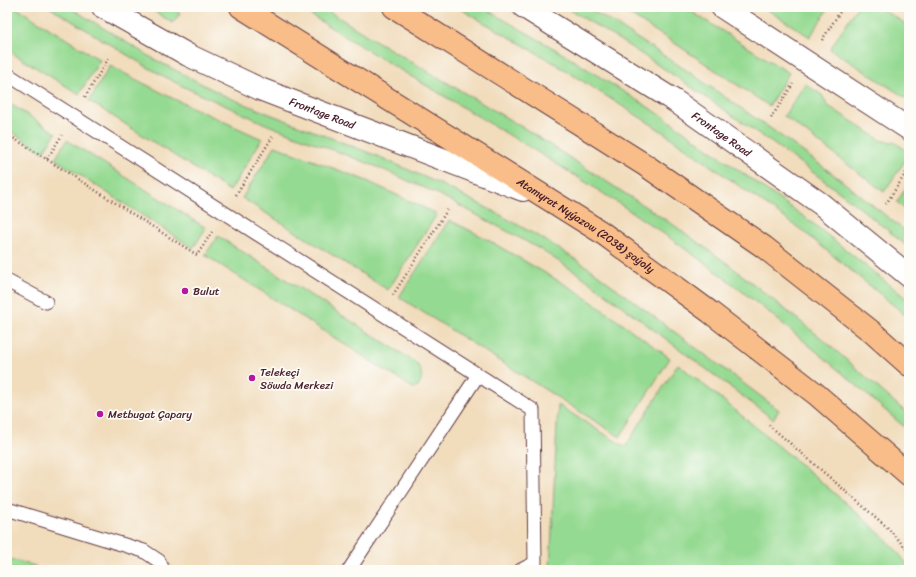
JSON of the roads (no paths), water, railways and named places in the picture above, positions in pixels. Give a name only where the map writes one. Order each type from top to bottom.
[{"type":"main road","name":"Atamyrat Nyýazow (2038) şaýoly","points":[[241,7],[601,232],[710,312],[816,394],[909,475]]},
{"type":"main road","points":[[394,7],[645,165],[758,243],[872,332],[909,365]]},
{"type":"street","name":"Frontage Road","points":[[103,7],[188,55],[260,89],[550,200]]},
{"type":"street","name":"Frontage Road","points":[[524,7],[675,101],[821,204],[909,276]]},
{"type":"street","points":[[722,7],[909,129]]},
{"type":"lane","points":[[7,74],[533,410],[535,563],[521,570]]},
{"type":"lane","points":[[7,281],[46,302]]},
{"type":"lane","points":[[348,570],[478,375]]},
{"type":"lane","points":[[7,508],[144,551],[159,561],[163,570]]},
{"type":"place","name":"Bulut","points":[[185,291]]},
{"type":"place","name":"Telekeçi Söwda Merkezi","points":[[252,378]]},
{"type":"place","name":"Metbugat Çapary","points":[[100,414]]}]
